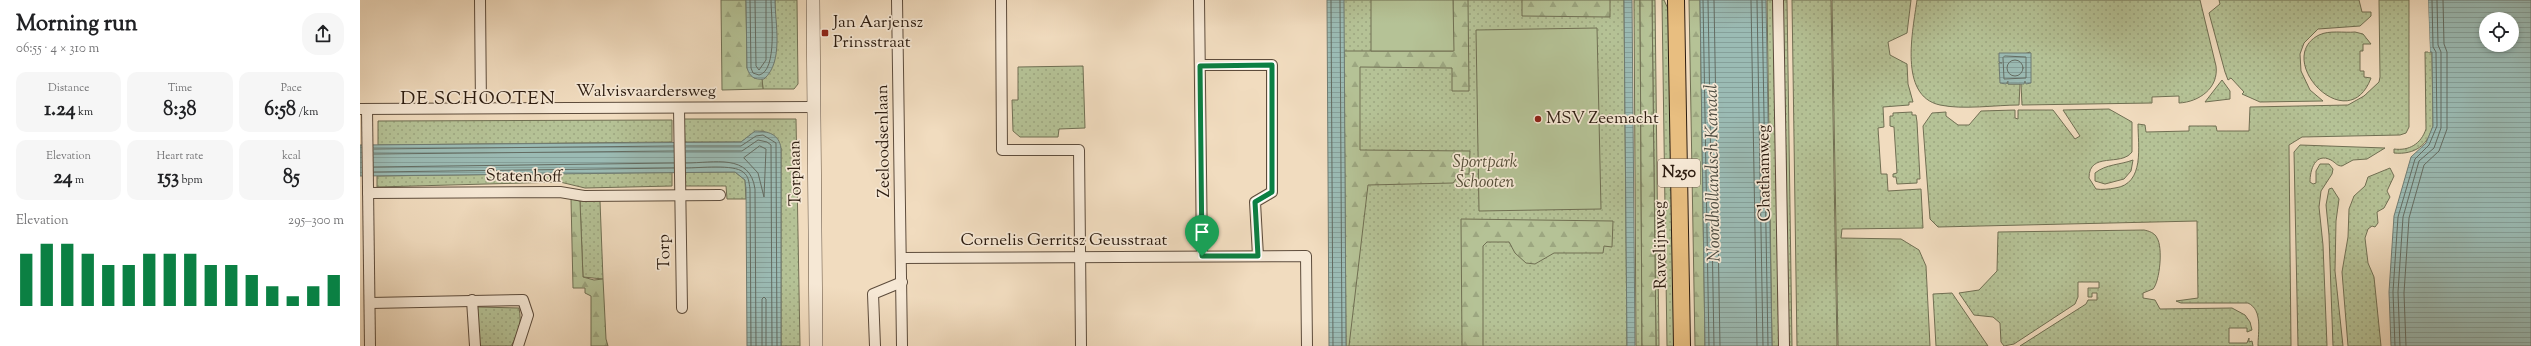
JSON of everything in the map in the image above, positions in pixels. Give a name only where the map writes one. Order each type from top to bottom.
[{"type":"main road","name":"Ravelijnweg","points":[[1676,0],[1682,346]]},
{"type":"street","points":[[480,0],[480,108]]},
{"type":"street","name":"Torplaan","points":[[813,0],[816,346]]},
{"type":"street","name":"Zeeloodsenlaan","points":[[897,0],[902,346]]},
{"type":"street","points":[[1000,0],[1002,150],[1079,150],[1082,346]]},
{"type":"street","points":[[1199,0],[1202,256]]},
{"type":"street","name":"Chathamweg","points":[[1778,0],[1784,346]]},
{"type":"street","points":[[1200,66],[1272,65],[1272,192],[1255,202],[1258,256]]},
{"type":"street","name":"Walvisvaardersweg","points":[[363,109],[813,107]]},
{"type":"street","name":"Torp","points":[[678,108],[682,308]]},
{"type":"street","points":[[363,109],[367,140],[368,189],[364,252],[370,303],[370,346]]},
{"type":"street","name":"Statenhoff","points":[[368,189],[560,192],[584,196],[680,195]]},
{"type":"street","points":[[680,195],[720,195]]},
{"type":"street","name":"Cornelis Gerritsz Geusstraat","points":[[901,258],[1306,256],[1307,346]]},
{"type":"street","points":[[875,346],[873,294],[902,282]]},
{"type":"street","points":[[472,300],[475,346]]},
{"type":"street","points":[[370,303],[523,300],[526,305],[528,315],[518,346]]},
{"type":"green space","points":[[721,0],[746,0],[747,68],[754,78],[762,79],[763,89],[722,90]]},
{"type":"green space","points":[[775,0],[797,0],[798,84],[794,89],[763,89],[762,79],[775,49]]},
{"type":"green space","name":"Sportpark Schooten","points":[[1342,0],[1624,0],[1627,346],[1346,346]]},
{"type":"green space","points":[[1371,0],[1453,0],[1454,51],[1371,51]]},
{"type":"green space","points":[[1453,0],[1468,0],[1469,91],[1452,91],[1452,68],[1360,67],[1360,150],[1470,151],[1469,174],[1460,174],[1453,183],[1368,185],[1349,346],[1346,346],[1344,51],[1453,51]]},
{"type":"green space","points":[[1522,0],[1610,0],[1610,17],[1522,16]]},
{"type":"green space","points":[[1634,0],[1640,0],[1642,346],[1636,346]]},
{"type":"green space","points":[[1640,0],[1652,0],[1656,346],[1642,346]]},
{"type":"green space","points":[[1652,0],[1655,0],[1659,346],[1656,346]]},
{"type":"green space","points":[[1662,0],[1664,0],[1669,11],[1674,346],[1667,346]]},
{"type":"green space","points":[[1689,0],[1700,0],[1705,346],[1695,346]]},
{"type":"green space","points":[[1767,0],[1773,0],[1779,346],[1772,346]]},
{"type":"green space","points":[[1783,0],[1787,0],[1792,346],[1789,346]]},
{"type":"green space","points":[[1792,0],[1831,0],[1837,346],[1797,346]]},
{"type":"green space","points":[[1832,0],[1911,0],[1907,33],[1888,42],[1890,55],[1907,64],[1908,84],[1913,102],[1909,102],[1909,105],[1883,107],[1884,127],[1878,128],[1881,174],[1887,174],[1888,191],[1921,189],[1923,228],[1842,229],[1841,238],[1901,239],[1919,250],[1926,266],[1930,346],[1838,346]]},
{"type":"green space","points":[[1917,0],[2200,0],[2216,66],[2216,74],[2211,87],[2206,92],[2194,100],[2186,102],[2179,103],[2179,96],[2152,97],[2152,103],[2022,105],[2021,84],[2025,81],[2030,52],[1999,63],[2008,84],[2020,84],[2019,105],[1959,107],[1940,105],[1927,99],[1918,89],[1913,76],[1911,44]]},
{"type":"green space","points":[[2219,0],[2359,0],[2362,12],[2371,12],[2371,16],[2360,26],[2318,29],[2304,43],[2300,54],[2301,71],[2310,90],[2323,101],[2260,102],[2242,94],[2244,92],[2231,78],[2228,80],[2209,13],[2220,4]]},
{"type":"green space","points":[[2379,0],[2409,0],[2409,127],[2406,133],[2400,135],[2302,137],[2289,145],[2291,346],[2258,346],[2258,316],[2253,306],[2248,303],[2181,303],[2176,301],[2198,298],[2197,221],[1938,227],[1930,219],[1923,126],[1932,113],[1946,112],[1946,116],[1958,125],[1969,125],[1981,111],[2015,110],[2015,118],[2018,119],[2018,110],[2053,110],[2075,139],[2080,136],[2063,110],[2109,109],[2132,122],[2132,152],[2121,159],[2106,160],[2094,165],[2090,170],[2089,178],[2096,189],[2115,188],[2125,185],[2135,172],[2139,153],[2138,124],[2145,125],[2146,132],[2189,131],[2189,126],[2216,126],[2217,131],[2249,131],[2250,107],[2348,105],[2364,96],[2379,82],[2380,77]]},
{"type":"green space","name":"MSV Zeemacht","points":[[1597,28],[1601,209],[1479,211],[1476,30]]},
{"type":"green space","points":[[2355,32],[2363,34],[2371,44],[2363,44],[2363,51],[2360,51],[2360,71],[2364,71],[2364,77],[2371,78],[2360,95],[2347,101],[2332,98],[2319,89],[2309,76],[2304,61],[2307,46],[2323,33]]},
{"type":"green space","points":[[2425,52],[2432,52],[2433,126],[2431,133],[2428,139],[2420,147],[2408,152],[2394,153],[2394,149],[2409,148],[2418,142],[2426,129]]},
{"type":"green space","points":[[1083,66],[1085,128],[1059,129],[1058,137],[1020,137],[1013,131],[1012,100],[1018,100],[1018,67]]},
{"type":"green space","points":[[2222,80],[2230,91],[2230,99],[2205,102]]},
{"type":"green space","points":[[1912,112],[1912,115],[1916,115],[1917,122],[1920,179],[1917,179],[1917,183],[1897,184],[1896,177],[1893,177],[1893,174],[1897,173],[1894,127],[1890,126],[1890,116],[1893,116],[1893,113]]},
{"type":"green space","points":[[684,119],[796,119],[800,346],[781,346],[781,148],[764,131],[755,132],[741,142],[685,142]]},
{"type":"green space","points":[[672,120],[672,142],[378,145],[378,121]]},
{"type":"green space","points":[[2300,145],[2385,148],[2367,159],[2353,160],[2342,166],[2326,158],[2321,158],[2317,160],[2312,168],[2310,182],[2313,184],[2316,183],[2316,171],[2320,164],[2329,164],[2333,169],[2332,174],[2321,191],[2319,207],[2323,245],[2327,346],[2298,346],[2294,152]]},
{"type":"green space","points":[[2133,160],[2131,171],[2124,179],[2105,184],[2095,181],[2095,173],[2099,170],[2108,166]]},
{"type":"green space","points":[[2390,168],[2394,176],[2387,191],[2390,197],[2384,208],[2377,212],[2378,223],[2375,227],[2372,226],[2368,229],[2365,238],[2368,263],[2374,277],[2381,346],[2348,346],[2342,272],[2348,237],[2349,209],[2354,196],[2365,186],[2368,177]]},
{"type":"green space","points":[[672,172],[672,186],[585,188],[560,182],[377,187],[377,176]]},
{"type":"green space","points":[[685,172],[735,172],[745,180],[746,199],[727,199],[726,186],[685,186]]},
{"type":"green space","points":[[2332,188],[2339,199],[2336,221],[2335,271],[2343,346],[2333,346],[2329,235],[2326,205],[2329,189]]},
{"type":"green space","points":[[571,199],[580,201],[583,277],[594,280],[603,279],[606,339],[608,346],[591,346],[591,296],[585,293],[585,288],[573,288]]},
{"type":"green space","points":[[580,201],[600,201],[603,279],[583,277]]},
{"type":"green space","points":[[1461,219],[1613,221],[1612,247],[1604,246],[1603,253],[1554,253],[1535,264],[1526,263],[1515,253],[1509,242],[1487,242],[1483,246],[1483,346],[1462,346]]},
{"type":"green space","points":[[2144,230],[2152,232],[2159,242],[2160,264],[2153,289],[2143,293],[2143,298],[2155,300],[2160,309],[2232,308],[2245,315],[2250,322],[2252,330],[2247,332],[2247,328],[2229,328],[2229,343],[2247,343],[2249,338],[2249,342],[2252,341],[2253,346],[2020,346],[2086,304],[2088,300],[2097,300],[2097,293],[2092,293],[2092,297],[2088,297],[2088,288],[2099,288],[2099,282],[2078,282],[2078,297],[2075,304],[2014,344],[2004,346],[2001,342],[2000,323],[1993,317],[1974,315],[1959,293],[1979,290],[1997,271],[1998,232]]},
{"type":"green space","points":[[1952,293],[1988,346],[1936,346],[1933,294]]},
{"type":"green space","points":[[477,307],[519,308],[519,328],[511,346],[478,346]]},
{"type":"water","points":[[746,0],[775,0],[777,31],[776,53],[770,72],[764,79],[753,77],[747,68]]},
{"type":"water","points":[[1327,0],[1344,0],[1346,346],[1329,346]]},
{"type":"water","points":[[1624,0],[1632,0],[1635,346],[1627,346]]},
{"type":"water","name":"Noordhollandsch Kanaal","points":[[1700,0],[1766,0],[1772,346],[1705,346]]},
{"type":"water","points":[[2428,0],[2531,0],[2531,346],[2391,346],[2389,292],[2394,216],[2411,157],[2426,143],[2433,126],[2432,52],[2430,52]]},
{"type":"water","points":[[1999,53],[2031,53],[2031,83],[2026,84],[2025,81],[2024,84],[2008,84],[2008,81],[2006,84],[2000,83],[1999,63],[2002,63],[1999,62]]},
{"type":"water","points":[[755,131],[772,134],[778,139],[781,148],[781,346],[747,346],[746,189],[745,180],[735,172],[360,176],[360,145],[741,142]]},
{"type":"pier","points":[[2426,0],[2428,0],[2430,52],[2428,52]]},
{"type":"place","name":"Jan Aarjensz Prinsstraat","points":[[825,33]]},
{"type":"place","name":"MSV Zeemacht","points":[[1538,119]]},
{"type":"district","name":"DE SCHOOTEN","points":[[478,99]]},
{"type":"route","points":[[1272,65],[1273,135],[1270,144],[1272,192],[1255,202],[1258,256],[1202,256],[1200,66],[1272,65]]}]
